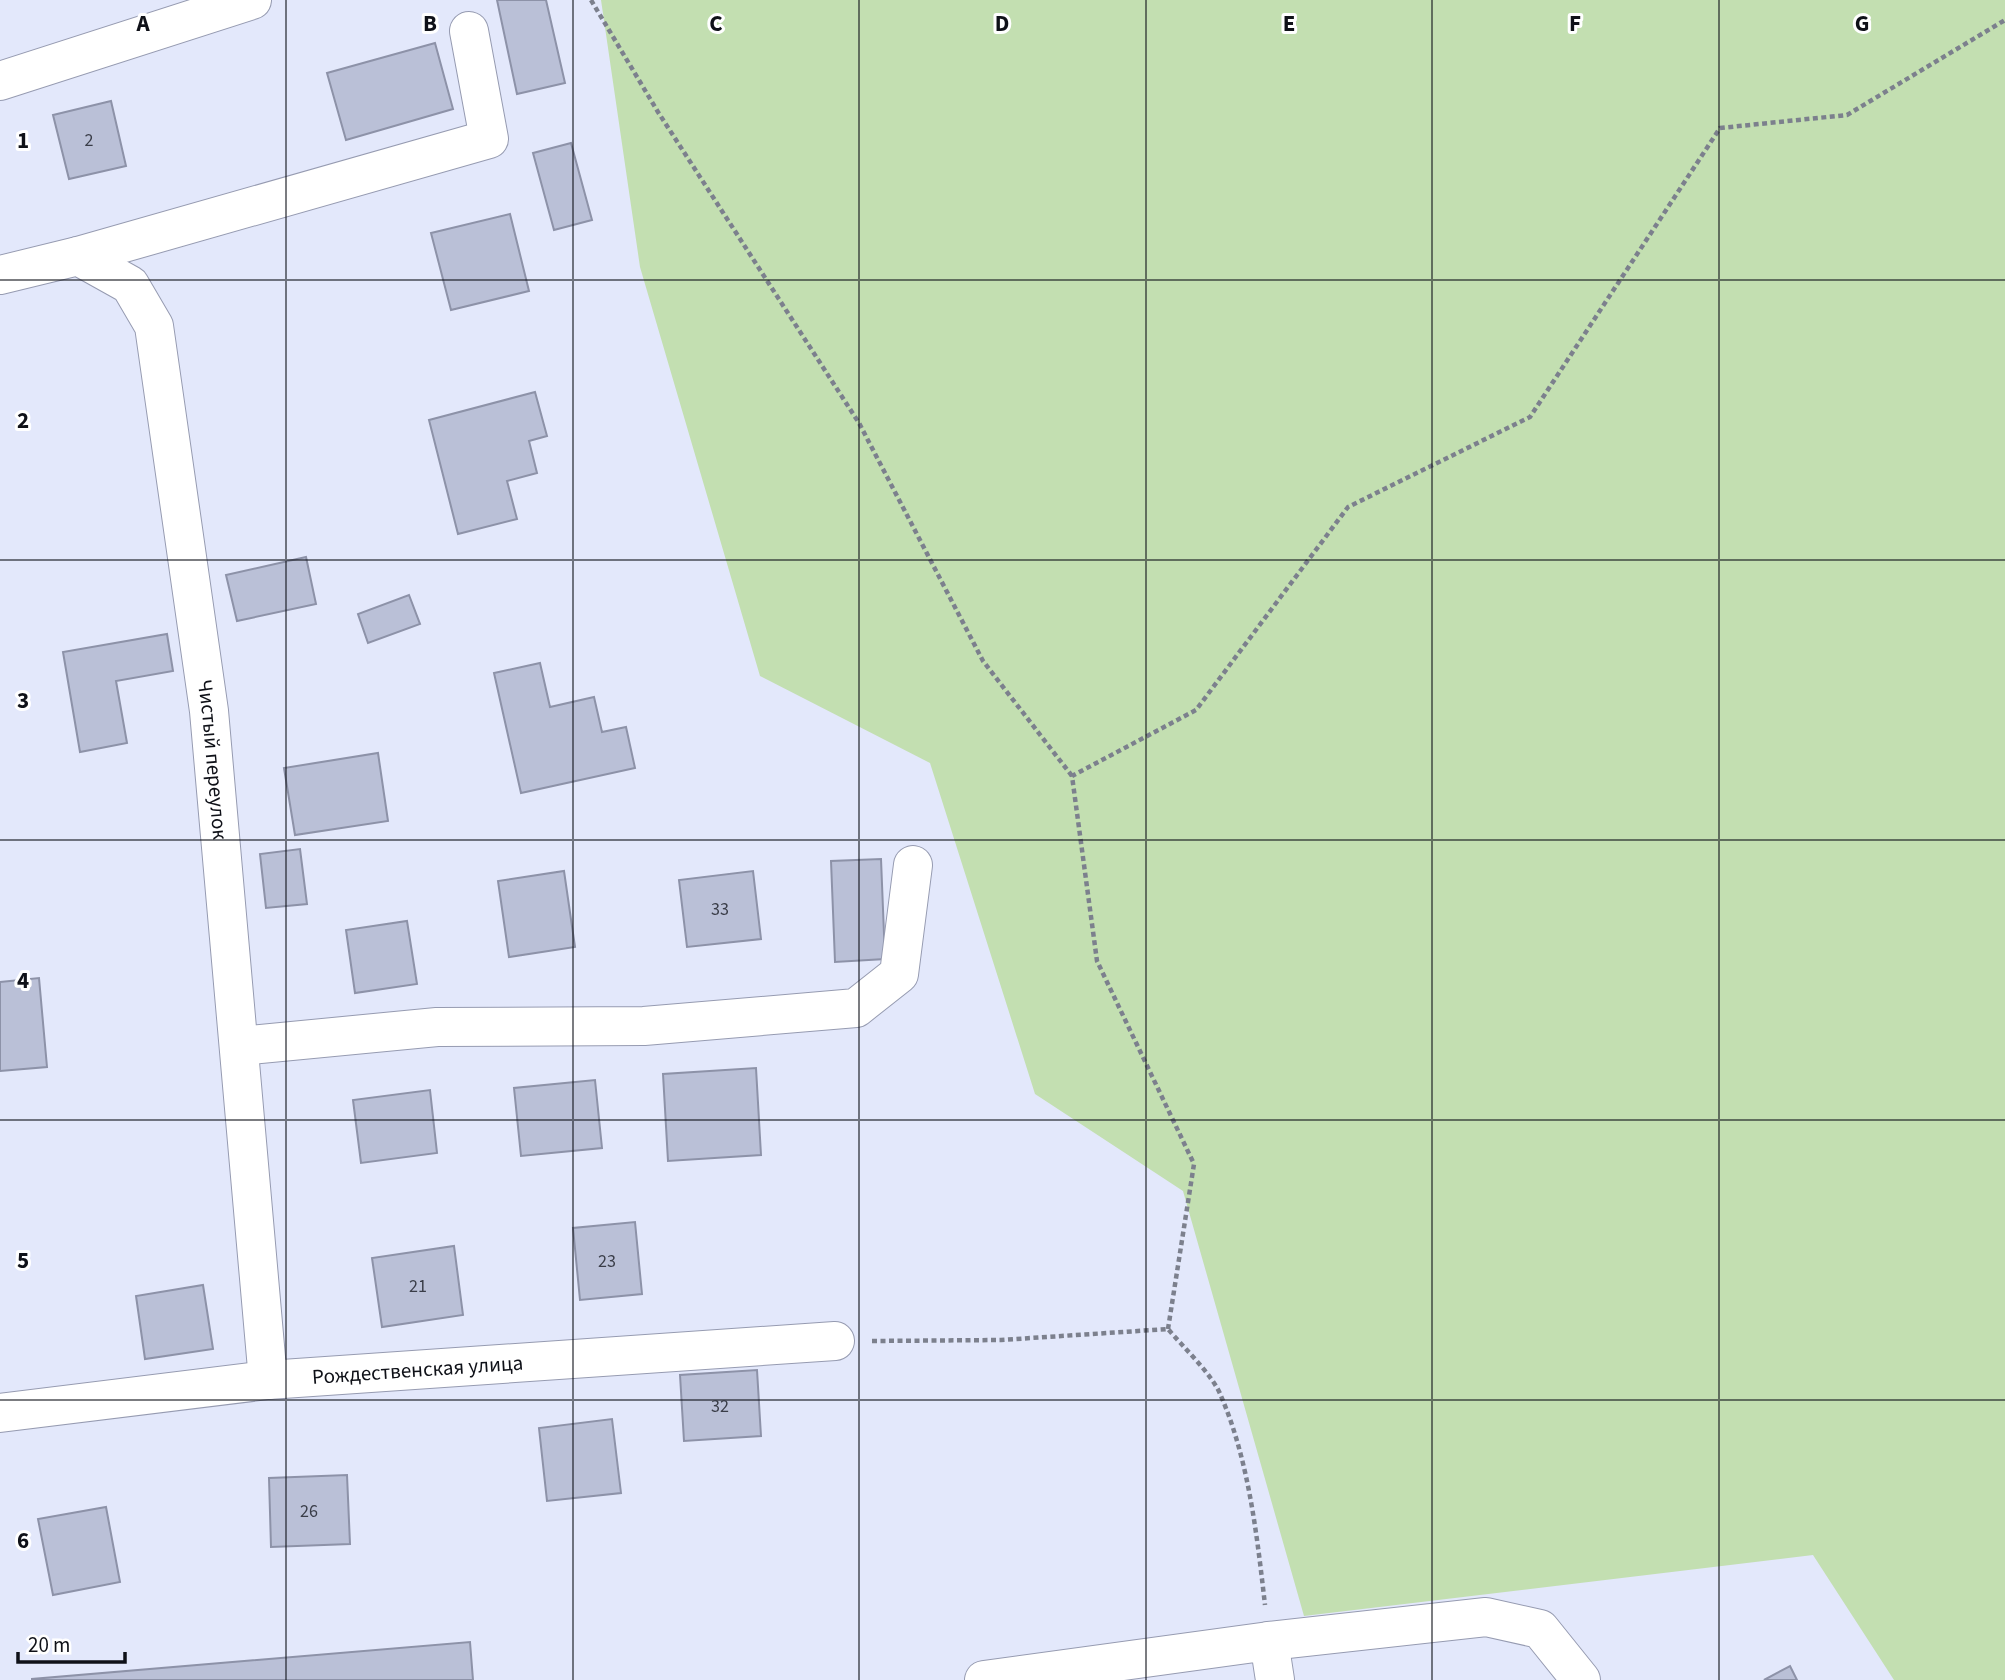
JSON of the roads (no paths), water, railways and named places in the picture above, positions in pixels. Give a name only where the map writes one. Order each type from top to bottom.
[{"type":"street","points":[[0,81],[252,0]]},
{"type":"street","points":[[0,275],[78,257],[489,138],[469,31]]},
{"type":"street","name":"Чистый переулок","points":[[78,257],[130,285],[154,326],[209,711],[268,1380]]},
{"type":"street","points":[[239,1046],[437,1027],[644,1026],[856,1008],[899,974],[913,865]]},
{"type":"street","name":"Рождественская улица","points":[[0,1413],[268,1380],[835,1341]]},
{"type":"street","points":[[984,1680],[1269,1641],[1486,1617],[1539,1629],[1581,1680]]},
{"type":"street","points":[[1269,1641],[1275,1680]]}]
